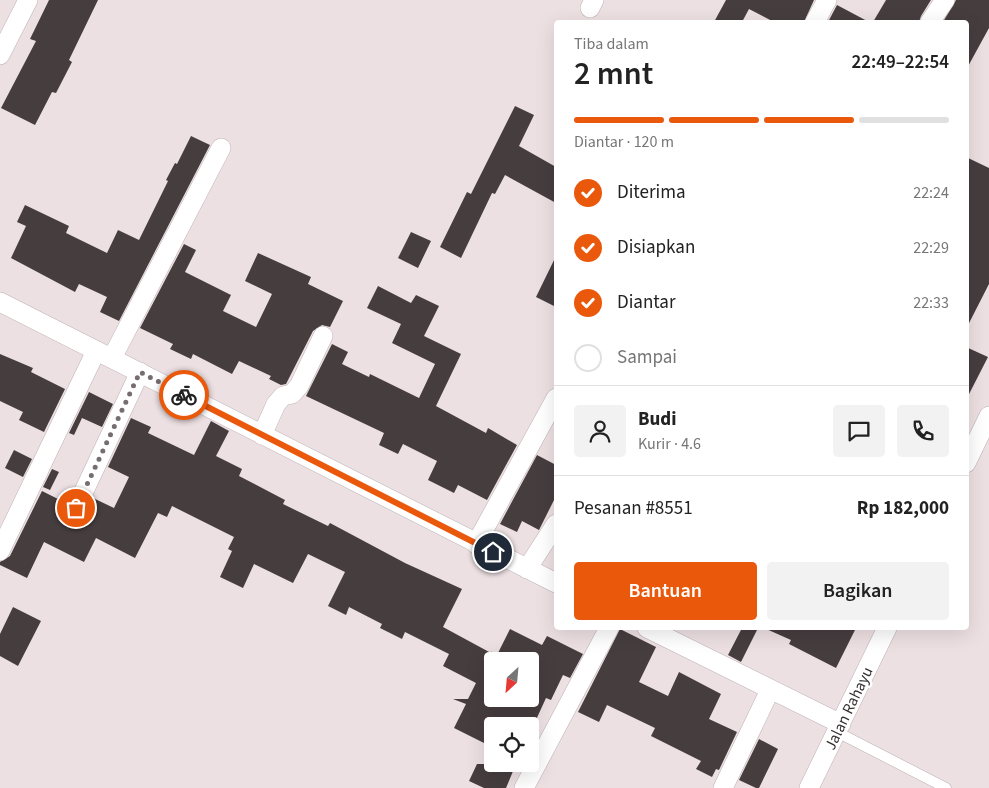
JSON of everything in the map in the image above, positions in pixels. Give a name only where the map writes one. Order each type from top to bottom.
[{"type":"street","points":[[0,55],[28,0]]},
{"type":"street","points":[[816,20],[827,0]]},
{"type":"street","points":[[931,20],[945,0]]},
{"type":"street","points":[[0,551],[104,354],[221,148]]},
{"type":"street","points":[[0,302],[554,582]]},
{"type":"street","points":[[262,435],[276,404],[283,396],[292,394],[299,386],[324,336]]},
{"type":"street","points":[[76,508],[140,372]]},
{"type":"street","points":[[476,544],[554,402]]},
{"type":"street","points":[[969,457],[989,416]]},
{"type":"street","points":[[527,569],[554,527]]},
{"type":"street","points":[[524,788],[608,630]]},
{"type":"street","points":[[656,630],[839,728]]},
{"type":"street","name":"Jalan Rahayu","points":[[809,788],[886,630]]},
{"type":"street","points":[[723,788],[770,690]]},
{"type":"lane","points":[[839,728],[946,788]]},
{"type":"building","points":[[49,0],[98,0],[69,60],[72,62],[56,93],[52,92],[35,125],[1,108],[36,41],[30,39]]},
{"type":"building","points":[[726,0],[814,0],[805,20],[770,20],[749,9],[743,20],[715,20]]},
{"type":"building","points":[[886,0],[931,0],[920,20],[874,20]]},
{"type":"building","points":[[956,0],[989,0],[989,28],[969,65],[969,20],[944,20]]},
{"type":"building","points":[[837,5],[865,20],[829,20]]},
{"type":"building","points":[[515,106],[534,115],[519,146],[554,166],[554,202],[505,175],[495,194],[492,193],[461,258],[440,247],[467,192],[471,194]]},
{"type":"building","points":[[191,136],[210,145],[119,321],[100,312],[107,297],[79,284],[75,292],[11,258],[26,226],[17,222],[25,205],[69,226],[66,233],[107,253],[118,230],[139,240],[168,181],[166,180],[175,163],[177,164]]},
{"type":"building","points":[[969,158],[989,168],[989,284],[969,323]]},
{"type":"building","points":[[411,232],[431,241],[418,268],[398,258]]},
{"type":"building","points":[[184,244],[196,250],[185,272],[231,295],[223,311],[256,327],[272,294],[245,281],[258,253],[311,277],[308,284],[343,301],[330,327],[322,325],[313,331],[286,384],[281,385],[269,379],[271,376],[239,361],[232,374],[193,354],[191,359],[170,349],[173,344],[140,328]]},
{"type":"building","points":[[554,260],[554,306],[536,297]]},
{"type":"building","points":[[378,286],[411,303],[416,295],[439,306],[424,336],[461,354],[436,406],[486,433],[488,428],[517,445],[487,500],[458,485],[454,493],[428,480],[437,461],[403,444],[398,454],[379,445],[384,433],[306,396],[332,344],[348,352],[342,364],[369,377],[370,374],[419,398],[435,364],[392,343],[401,324],[367,308]]},
{"type":"building","points":[[969,348],[988,357],[969,394]]},
{"type":"building","points":[[0,354],[33,368],[31,372],[65,389],[44,432],[19,420],[23,412],[0,401]]},
{"type":"building","points":[[89,392],[113,404],[102,427],[82,418],[74,435],[69,433]]},
{"type":"building","points":[[131,418],[151,427],[148,433],[194,455],[211,421],[229,431],[216,456],[242,469],[239,476],[285,500],[283,504],[328,526],[330,523],[405,563],[462,589],[443,627],[489,652],[484,652],[484,708],[539,708],[539,652],[498,652],[510,629],[542,645],[547,636],[583,654],[570,678],[563,675],[551,700],[546,698],[537,717],[484,717],[484,743],[454,728],[466,704],[453,699],[468,699],[476,683],[443,666],[449,654],[405,632],[402,639],[380,628],[382,624],[349,607],[346,615],[328,606],[345,572],[308,554],[293,583],[254,564],[243,588],[220,577],[232,551],[228,549],[234,537],[172,506],[167,517],[158,513],[135,558],[96,538],[84,562],[44,542],[27,578],[0,565],[0,562],[10,556],[42,491],[66,503],[65,509],[72,518],[83,517],[93,498],[114,508],[129,477],[108,467]]},
{"type":"building","points":[[14,450],[32,459],[23,477],[5,468]]},
{"type":"building","points":[[537,455],[554,464],[554,500],[539,530],[522,521],[517,532],[500,524]]},
{"type":"building","points":[[52,469],[59,472],[50,490],[43,487]]},
{"type":"building","points":[[13,607],[41,621],[18,666],[0,656],[0,634]]},
{"type":"building","points":[[619,630],[622,630],[656,647],[639,682],[668,696],[679,672],[721,694],[709,719],[737,732],[719,770],[716,769],[712,777],[696,769],[701,761],[651,736],[655,728],[607,705],[599,722],[578,712]]},
{"type":"building","points":[[741,630],[757,630],[741,662],[728,655]]},
{"type":"building","points":[[768,630],[855,630],[836,668],[789,644],[791,640]]},
{"type":"building","points":[[759,739],[778,749],[759,788],[756,788],[739,780]]},
{"type":"building","points":[[477,764],[484,764],[484,772],[513,772],[506,788],[484,788],[469,781]]},
{"type":"way so far","points":[[76,508],[140,372],[184,395]]},
{"type":"route","points":[[184,395],[493,552]]}]
